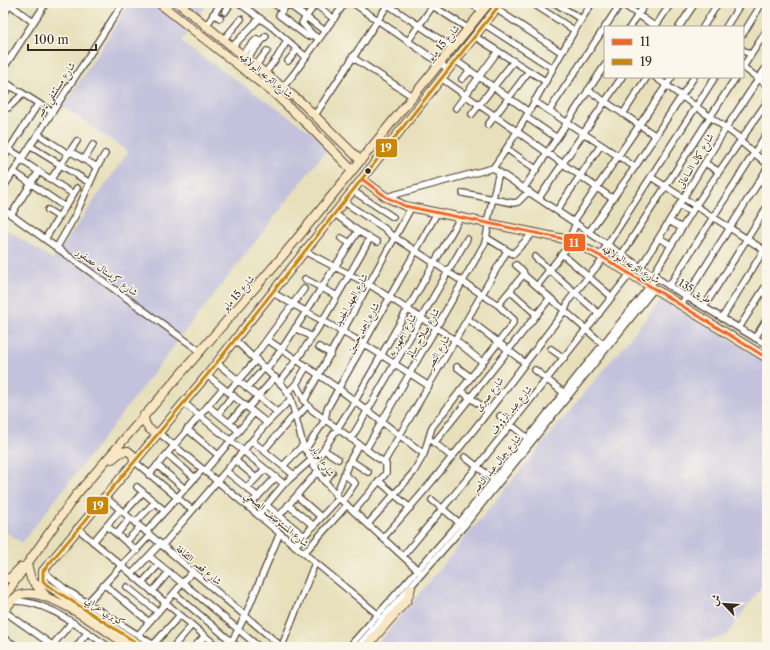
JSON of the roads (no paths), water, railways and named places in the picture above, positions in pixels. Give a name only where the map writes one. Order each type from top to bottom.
[{"type":"main road","name":"شارع الترعه البولاقيه","points":[[159,3],[244,69],[294,111],[352,170]]},
{"type":"main road","name":"شارع الترعه البولاقيه","points":[[178,3],[302,103],[360,160]]},
{"type":"main road","name":"شارع 15 مايو","points":[[3,598],[68,506],[144,415],[291,246],[489,3]]},
{"type":"main road","name":"شارع 15 مايو","points":[[43,571],[77,528],[184,403],[285,279],[448,68],[498,6]]},
{"type":"main road","points":[[294,111],[302,103]]},
{"type":"main road","name":"شارع الترعه البولاقيه","points":[[362,179],[386,197],[411,208],[571,240],[617,266],[767,358]]},
{"type":"main road","points":[[291,246],[295,253],[300,254],[306,252]]},
{"type":"main road","points":[[270,271],[277,269],[281,271],[285,279]]},
{"type":"main road","points":[[144,415],[144,421],[148,428],[159,433]]},
{"type":"main road","points":[[101,466],[125,451],[131,452],[134,461]]},
{"type":"main road","points":[[3,579],[10,578],[18,568],[27,565],[32,580],[39,590],[47,597]]},
{"type":"main road","points":[[43,571],[44,582],[57,597]]},
{"type":"main road","points":[[366,647],[407,600],[410,588]]},
{"type":"main road","points":[[3,612],[11,601],[22,594],[57,597]]},
{"type":"main road","name":"كوبري عرابي","points":[[57,597],[130,647]]},
{"type":"main road","name":"كوبري عرابي","points":[[57,597],[143,647]]},
{"type":"street","points":[[3,69],[46,3]]},
{"type":"street","name":"شارع مستشفي ناصر","points":[[3,188],[123,3]]},
{"type":"street","points":[[206,25],[221,3]]},
{"type":"street","points":[[225,12],[231,3]]},
{"type":"street","points":[[239,3],[260,18],[306,57]]},
{"type":"street","points":[[312,34],[307,36],[279,15],[288,3],[325,32]]},
{"type":"street","points":[[319,39],[302,24],[315,3],[334,18]]},
{"type":"street","points":[[352,3],[448,68]]},
{"type":"street","points":[[468,3],[483,11]]},
{"type":"street","points":[[532,3],[574,30]]},
{"type":"street","points":[[555,3],[581,19]]},
{"type":"street","points":[[386,197],[493,168],[518,132],[561,52],[592,3]]},
{"type":"street","points":[[606,26],[621,3],[654,26]]},
{"type":"street","points":[[631,26],[646,3]]},
{"type":"street","points":[[657,26],[671,3]]},
{"type":"street","points":[[680,26],[695,3]]},
{"type":"street","points":[[704,26],[718,3]]},
{"type":"street","points":[[727,26],[741,3]]},
{"type":"street","points":[[744,32],[762,3]]},
{"type":"street","points":[[3,15],[9,4],[33,22]]},
{"type":"street","points":[[283,87],[325,32],[343,4]]},
{"type":"street","points":[[315,115],[387,4],[453,48]]},
{"type":"street","points":[[408,41],[432,4],[469,29]]},
{"type":"street","points":[[273,5],[283,10]]},
{"type":"street","points":[[498,6],[561,52]]},
{"type":"street","points":[[214,14],[220,18]]},
{"type":"street","points":[[233,46],[260,18]]},
{"type":"street","points":[[224,39],[241,19]]},
{"type":"street","points":[[484,24],[552,68]]},
{"type":"street","points":[[549,111],[604,28]]},
{"type":"street","points":[[744,66],[767,30]]},
{"type":"street","points":[[244,56],[266,36]]},
{"type":"street","points":[[474,36],[545,81]]},
{"type":"street","points":[[244,56],[257,39]]},
{"type":"street","points":[[266,73],[287,41]]},
{"type":"street","points":[[288,61],[297,50]]},
{"type":"street","points":[[256,65],[267,51]]},
{"type":"street","points":[[456,108],[498,51]]},
{"type":"street","points":[[744,51],[751,55]]},
{"type":"street","points":[[352,57],[412,96]]},
{"type":"street","points":[[455,60],[509,98],[527,115],[557,138]]},
{"type":"street","points":[[472,114],[514,61]]},
{"type":"street","points":[[463,193],[515,203],[526,190],[536,169],[604,66]]},
{"type":"street","name":"شارع كمال الساعاتى","points":[[641,267],[726,128],[767,66]]},
{"type":"street","points":[[744,68],[767,85]]},
{"type":"street","points":[[462,79],[470,70]]},
{"type":"street","points":[[488,125],[529,71]]},
{"type":"street","points":[[441,78],[613,199]]},
{"type":"street","points":[[539,198],[585,134],[621,78]]},
{"type":"street","points":[[623,114],[646,78]]},
{"type":"street","points":[[656,78],[726,128],[767,164],[731,227],[681,305]]},
{"type":"street","points":[[537,286],[562,254],[571,240],[575,222],[671,78]]},
{"type":"street","points":[[590,232],[656,136],[693,78]]},
{"type":"street","name":"شارع صبرى","points":[[383,538],[452,457],[525,363],[564,310],[567,303],[588,277],[714,78]]},
{"type":"street","points":[[617,266],[735,78]]},
{"type":"street","points":[[3,81],[52,112]]},
{"type":"street","points":[[3,96],[10,85]]},
{"type":"street","points":[[588,90],[656,136]]},
{"type":"street","points":[[3,108],[8,108],[23,94]]},
{"type":"street","points":[[534,101],[635,167]]},
{"type":"street","name":"شارع جمال عبد الناصر","points":[[357,647],[381,617],[462,524],[652,288],[655,276],[671,245],[718,172],[767,102]]},
{"type":"street","points":[[3,159],[38,104]]},
{"type":"street","points":[[669,286],[767,133]]},
{"type":"street","points":[[38,134],[68,154],[73,153],[97,167]]},
{"type":"street","points":[[51,179],[77,141]]},
{"type":"street","points":[[84,160],[93,145]]},
{"type":"street","points":[[557,210],[601,145]]},
{"type":"street","points":[[3,146],[74,194]]},
{"type":"street","points":[[30,146],[90,183]]},
{"type":"street","points":[[507,149],[536,169]]},
{"type":"street","points":[[57,247],[75,216],[97,167],[105,154]]},
{"type":"street","points":[[705,163],[718,172]]},
{"type":"street","name":"طريق 135","points":[[493,168],[669,286],[767,345]]},
{"type":"street","points":[[11,214],[39,171]]},
{"type":"street","points":[[14,172],[65,207]]},
{"type":"street","name":"شارع صلاح سالم","points":[[366,449],[437,328],[487,238],[492,199],[499,172]]},
{"type":"street","points":[[651,177],[766,249],[722,318]]},
{"type":"street","points":[[45,238],[77,188]]},
{"type":"street","points":[[353,191],[393,217]]},
{"type":"street","points":[[344,202],[498,305],[514,320],[512,325],[432,427],[424,454],[413,473],[368,524]]},
{"type":"street","points":[[679,205],[692,212]]},
{"type":"street","points":[[704,307],[767,207]]},
{"type":"street","name":"شارع العهد الجديد","points":[[264,450],[306,403],[319,374],[370,285],[411,208]]},
{"type":"street","name":"شارع كريستال عصفور","points":[[3,209],[200,351]]},
{"type":"street","points":[[48,210],[59,217]]},
{"type":"street","name":"شارع احمد حسين","points":[[283,466],[304,448],[325,420],[328,409],[438,213]]},
{"type":"street","points":[[335,214],[358,231],[377,242]]},
{"type":"street","points":[[258,515],[284,484],[312,463],[324,450],[382,355],[460,218]]},
{"type":"street","points":[[669,221],[682,228]]},
{"type":"street","points":[[247,388],[282,349],[358,231]]},
{"type":"street","points":[[487,238],[513,254],[534,232]]},
{"type":"street","points":[[340,238],[350,243]]},
{"type":"street","points":[[229,423],[297,360],[323,320],[370,238]]},
{"type":"street","points":[[659,238],[671,245]]},
{"type":"street","name":"شارع الجمهوريه","points":[[351,439],[422,319],[467,239]]},
{"type":"street","name":"شارع النصر","points":[[384,462],[507,251]]},
{"type":"street","points":[[306,252],[370,285],[455,340],[482,362]]},
{"type":"street","points":[[562,254],[612,297]]},
{"type":"street","points":[[535,257],[599,314]]},
{"type":"street","points":[[516,265],[550,298],[605,346]]},
{"type":"street","points":[[498,305],[524,274]]},
{"type":"street","name":"شارع عبد الرؤوف","points":[[404,556],[511,425],[630,274]]},
{"type":"street","points":[[305,279],[337,296]]},
{"type":"street","points":[[739,328],[767,284]]},
{"type":"street","points":[[149,475],[208,406],[228,392],[238,380],[256,358],[304,289]]},
{"type":"street","points":[[510,291],[537,314]]},
{"type":"street","points":[[273,293],[364,344],[429,386]]},
{"type":"street","points":[[434,443],[550,298]]},
{"type":"street","points":[[468,319],[525,363]]},
{"type":"street","points":[[755,338],[767,319]]},
{"type":"street","points":[[295,328],[312,338]]},
{"type":"street","name":"شارع نوبار","points":[[235,340],[256,358],[288,392],[304,448],[317,472],[342,500],[420,572]]},
{"type":"street","points":[[268,340],[319,374],[424,454]]},
{"type":"street","name":"شارع جمال عبد الناصر","points":[[462,524],[494,480],[530,440],[564,393],[605,346]]},
{"type":"street","points":[[319,347],[331,354]]},
{"type":"street","points":[[551,349],[564,358]]},
{"type":"street","points":[[217,363],[277,412]]},
{"type":"street","points":[[288,392],[296,384],[307,366]]},
{"type":"street","points":[[457,367],[470,377]]},
{"type":"street","points":[[535,370],[564,393]]},
{"type":"street","points":[[207,375],[267,423]]},
{"type":"street","points":[[296,384],[306,403],[325,420],[384,462],[387,470],[354,511]]},
{"type":"street","points":[[460,390],[488,411]]},
{"type":"street","points":[[218,414],[228,392]]},
{"type":"street","points":[[132,574],[161,545],[267,423],[291,399]]},
{"type":"street","points":[[184,403],[284,484]]},
{"type":"street","points":[[208,406],[239,431]]},
{"type":"street","points":[[87,603],[123,567],[137,551],[165,511],[218,455],[254,413]]},
{"type":"street","points":[[500,416],[530,440]]},
{"type":"street","points":[[188,430],[218,455]]},
{"type":"street","name":"شارع المستوصف الصحي","points":[[159,433],[381,617]]},
{"type":"street","points":[[428,439],[452,457]]},
{"type":"street","points":[[252,441],[294,475]]},
{"type":"street","points":[[295,546],[322,517],[342,500],[344,474],[359,444]]},
{"type":"street","points":[[324,450],[338,459]]},
{"type":"street","points":[[167,454],[195,478]]},
{"type":"street","points":[[465,458],[494,480]]},
{"type":"street","points":[[235,460],[256,478]]},
{"type":"street","points":[[350,460],[368,472]]},
{"type":"street","points":[[134,461],[192,510]]},
{"type":"street","points":[[157,465],[185,489]]},
{"type":"street","points":[[247,488],[265,468]]},
{"type":"street","points":[[226,471],[258,497]]},
{"type":"street","points":[[279,516],[317,472]]},
{"type":"street","points":[[325,482],[332,472]]},
{"type":"street","points":[[304,553],[355,483],[344,474]]},
{"type":"street","points":[[248,507],[276,477]]},
{"type":"street","points":[[379,481],[410,508]]},
{"type":"street","points":[[137,487],[165,511]]},
{"type":"street","points":[[93,542],[107,526],[143,492]]},
{"type":"street","name":"شارع قصر الثقافة","points":[[104,496],[282,647]]},
{"type":"street","points":[[297,496],[322,517]]},
{"type":"street","points":[[432,500],[462,524]]},
{"type":"street","points":[[126,542],[154,502]]},
{"type":"street","points":[[266,505],[304,536]]},
{"type":"street","points":[[288,505],[314,526]]},
{"type":"street","points":[[117,534],[130,518]]},
{"type":"street","points":[[107,526],[137,551]]},
{"type":"street","points":[[77,528],[217,647]]},
{"type":"street","points":[[230,644],[245,616],[280,533]]},
{"type":"street","points":[[149,556],[259,647]]},
{"type":"street","points":[[282,647],[315,563]]},
{"type":"street","points":[[142,583],[159,564]]},
{"type":"street","points":[[43,571],[87,603],[155,646],[180,615]]},
{"type":"street","points":[[138,635],[193,571]]},
{"type":"street","points":[[152,592],[169,572]]},
{"type":"street","name":"شارع جمال عبد الناصر","points":[[349,647],[410,588],[420,572]]},
{"type":"street","points":[[105,585],[150,622]]},
{"type":"street","points":[[127,587],[158,612]]},
{"type":"street","points":[[174,593],[230,644],[238,647]]},
{"type":"street","points":[[11,601],[26,601],[40,604],[105,646]]},
{"type":"street","points":[[3,612],[52,646],[71,623]]},
{"type":"street","points":[[173,647],[192,625]]},
{"type":"street","points":[[76,647],[87,633]]},
{"type":"street","points":[[194,647],[204,636]]},
{"type":"street","points":[[3,638],[18,647]]}]
